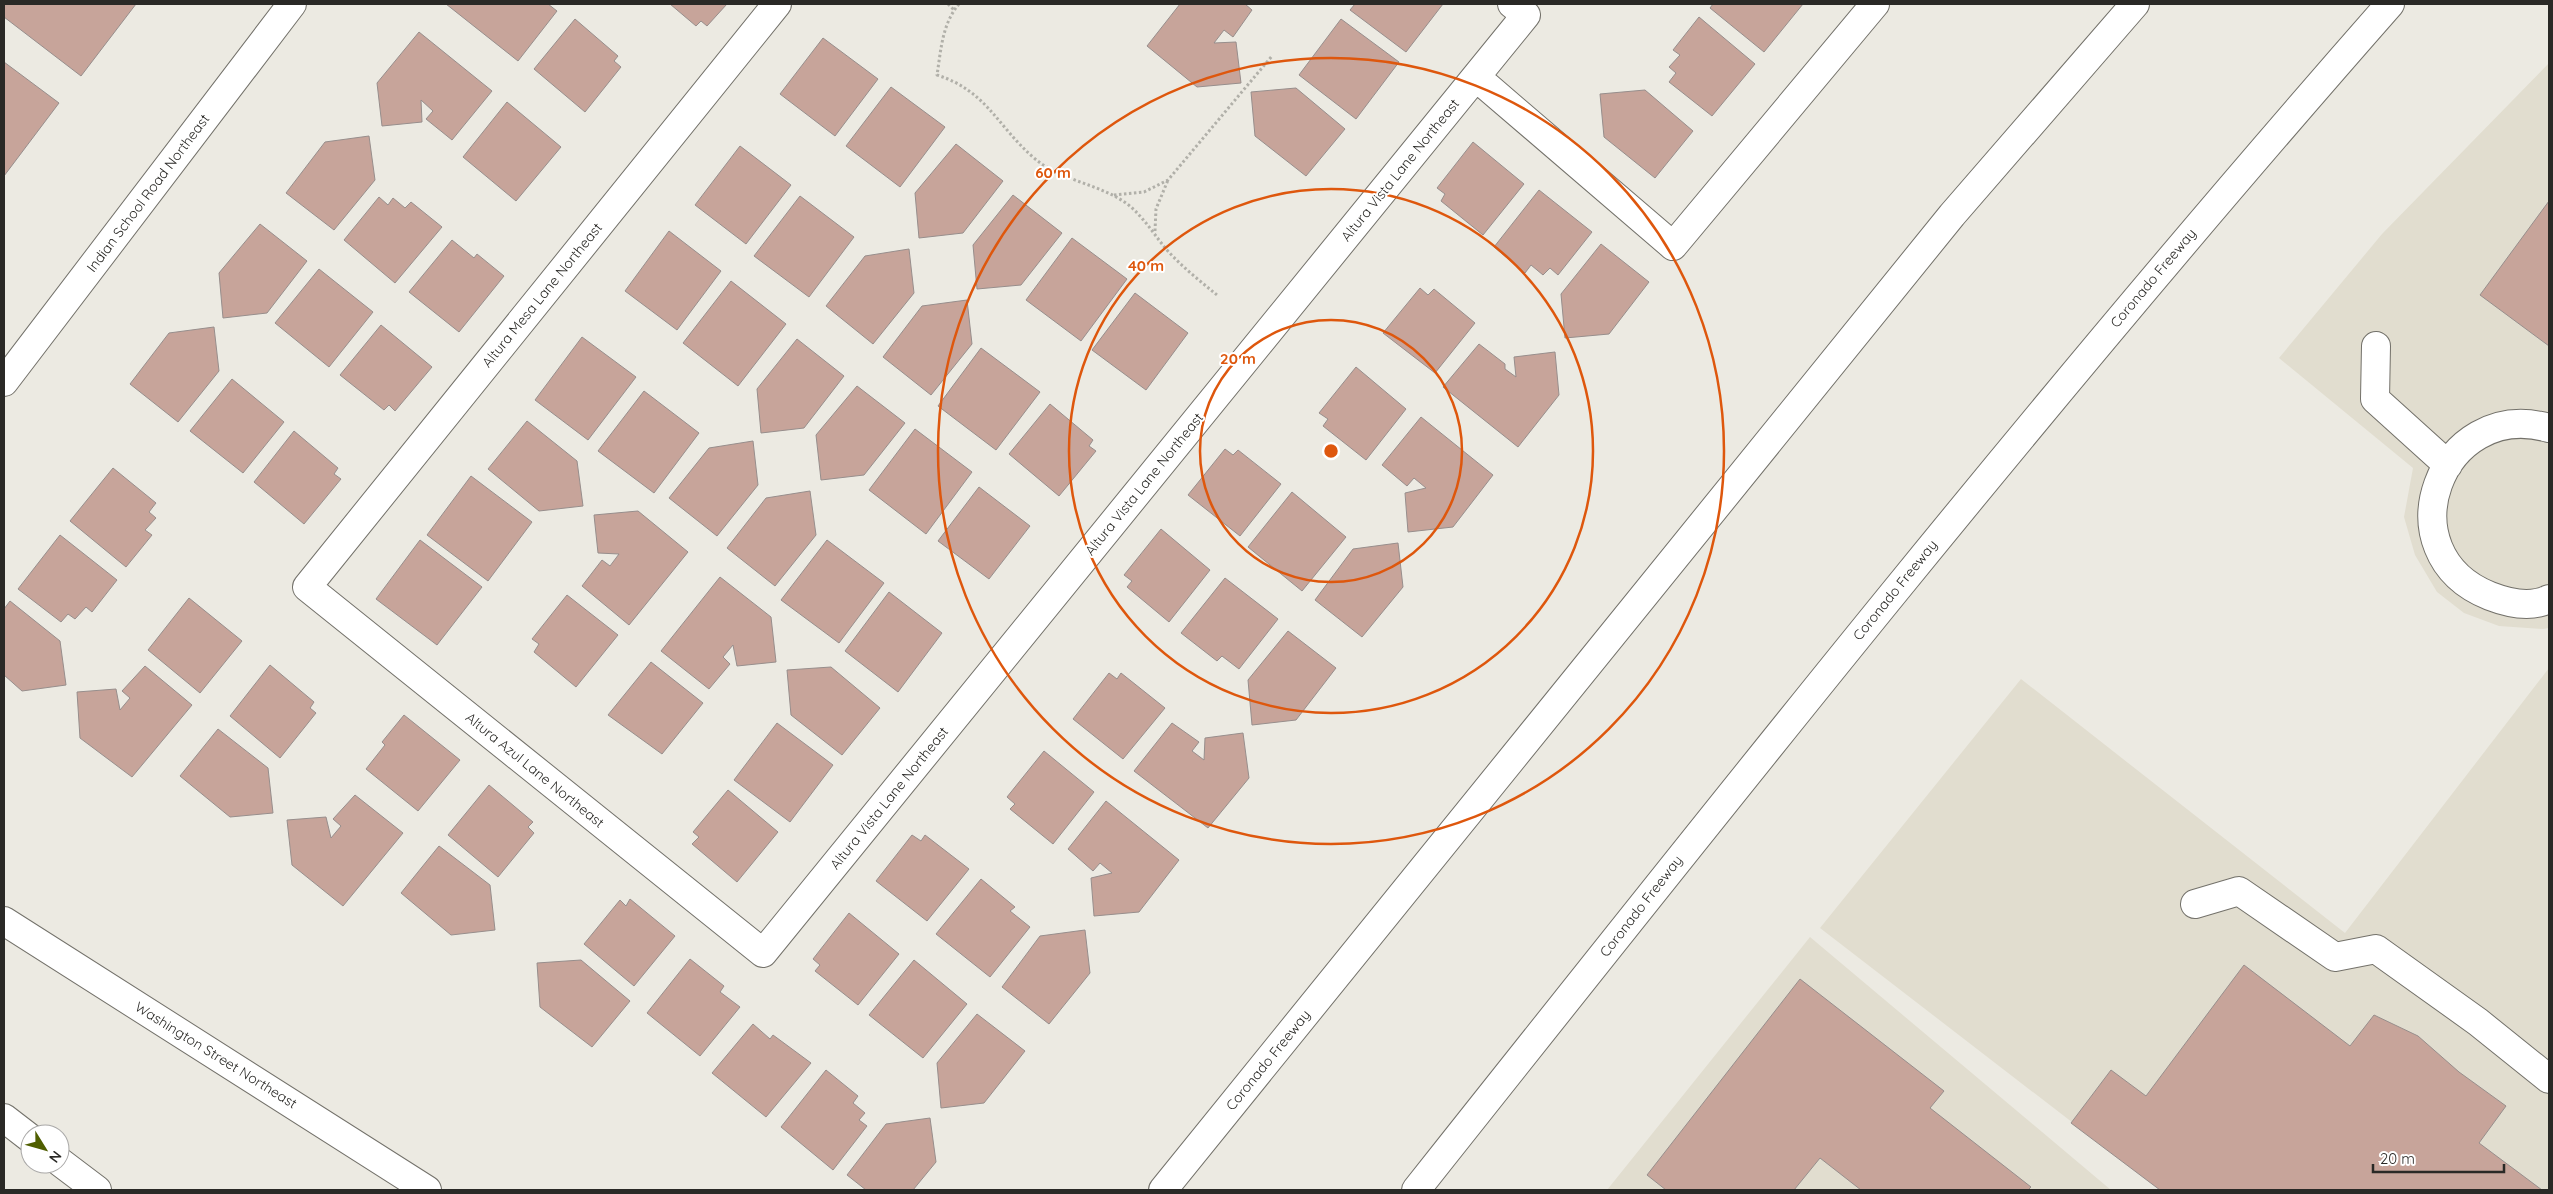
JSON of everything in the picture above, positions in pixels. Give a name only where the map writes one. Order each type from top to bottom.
[{"type":"main road","name":"Indian School Road Northeast","points":[[4,382],[292,4]]},
{"type":"main road","name":"Altura Mesa Lane Northeast","points":[[307,587],[778,4]]},
{"type":"main road","points":[[1476,77],[1673,246],[1875,4]]},
{"type":"main road","name":"Coronado Freeway","points":[[1163,1190],[1946,223],[2135,4]]},
{"type":"main road","name":"Coronado Freeway","points":[[1416,1190],[1791,717],[2042,410],[2254,158],[2390,4]]},
{"type":"main road","name":"Altura Vista Lane Northeast","points":[[763,953],[1476,77],[1519,10]]},
{"type":"main road","points":[[2376,346],[2376,400],[2448,465]]},
{"type":"main road","points":[[2549,428],[2536,425],[2502,426],[2482,432],[2455,453],[2436,484],[2432,522],[2438,548],[2454,575],[2471,589],[2508,604],[2549,599]]},
{"type":"main road","name":"Altura Azul Lane Northeast","points":[[307,587],[763,953]]},
{"type":"main road","points":[[2195,904],[2239,891],[2335,957],[2376,949],[2478,1022],[2549,1079]]},
{"type":"main road","name":"Washington Street Northeast","points":[[4,921],[427,1190]]},
{"type":"main road","points":[[4,1118],[20,1130]]},
{"type":"main road","points":[[70,1170],[97,1190]]},
{"type":"path","points":[[948,4],[954,10]]},
{"type":"path","points":[[959,4],[944,31],[937,74],[960,84],[983,101],[1019,144],[1042,164],[1054,172],[1113,195],[1140,215],[1176,259],[1217,295]]},
{"type":"path","points":[[1155,233],[1156,209],[1168,180],[1272,56]]},
{"type":"path","points":[[1113,195],[1144,192],[1168,180]]},
{"type":"shaded area","points":[[2549,63],[2549,628],[2543,629],[2499,626],[2464,613],[2437,592],[2415,555],[2404,517],[2413,468],[2279,358],[2382,234]]},
{"type":"shaded area","points":[[2549,668],[2549,1190],[2160,1190],[1820,928],[2021,679],[2345,933]]},
{"type":"shaded area","points":[[1810,937],[2111,1190],[1607,1190]]},
{"type":"building","points":[[4,4],[136,4],[81,76],[4,17]]},
{"type":"building","points":[[446,4],[548,4],[557,11],[518,61]]},
{"type":"building","points":[[670,4],[727,4],[707,26],[701,21],[696,26]]},
{"type":"building","points":[[1180,4],[1245,4],[1252,10],[1233,37],[1224,30],[1214,43],[1236,42],[1241,83],[1197,87],[1147,46]]},
{"type":"building","points":[[1355,4],[1443,4],[1406,52],[1350,10]]},
{"type":"building","points":[[1713,4],[1803,4],[1764,52],[1710,8]]},
{"type":"building","points":[[1699,17],[1755,64],[1712,116],[1669,82],[1676,73],[1669,67],[1680,55],[1673,50]]},
{"type":"building","points":[[575,19],[618,56],[614,61],[621,67],[585,112],[534,69]]},
{"type":"building","points":[[1341,19],[1399,62],[1356,119],[1299,75]]},
{"type":"building","points":[[419,32],[492,91],[452,140],[426,119],[433,111],[421,100],[422,122],[382,126],[377,83]]},
{"type":"building","points":[[823,38],[878,79],[835,136],[780,94]]},
{"type":"building","points":[[4,62],[59,103],[4,176]]},
{"type":"building","points":[[891,87],[945,127],[900,187],[846,146]]},
{"type":"building","points":[[1296,88],[1345,129],[1306,176],[1255,136],[1251,92]]},
{"type":"building","points":[[1645,90],[1693,131],[1655,178],[1604,137],[1600,94]]},
{"type":"building","points":[[507,102],[561,147],[516,201],[463,157]]},
{"type":"building","points":[[369,136],[375,180],[334,230],[286,193],[325,142]]},
{"type":"building","points":[[1473,142],[1524,184],[1483,235],[1441,201],[1445,194],[1437,188]]},
{"type":"building","points":[[956,144],[1003,181],[963,233],[919,238],[915,193]]},
{"type":"building","points":[[740,146],[791,185],[746,244],[695,205]]},
{"type":"building","points":[[1539,190],[1592,232],[1558,275],[1550,268],[1543,275],[1531,265],[1525,273],[1494,247]]},
{"type":"building","points":[[1013,195],[1062,233],[1021,285],[977,289],[973,245]]},
{"type":"building","points":[[800,196],[854,237],[809,297],[754,256]]},
{"type":"building","points":[[379,197],[388,205],[393,198],[405,208],[411,202],[442,227],[395,283],[344,240]]},
{"type":"building","points":[[2549,201],[2549,346],[2480,295]]},
{"type":"building","points":[[260,224],[307,261],[267,313],[223,318],[219,273]]},
{"type":"building","points":[[669,231],[721,271],[677,330],[625,291]]},
{"type":"building","points":[[1072,238],[1127,279],[1081,341],[1026,300]]},
{"type":"building","points":[[452,240],[474,258],[477,254],[504,276],[459,332],[409,292]]},
{"type":"building","points":[[1601,244],[1649,282],[1609,334],[1565,338],[1561,294]]},
{"type":"building","points":[[909,249],[914,293],[873,344],[826,306],[865,256]]},
{"type":"building","points":[[319,269],[373,312],[329,367],[275,323]]},
{"type":"building","points":[[731,281],[786,324],[738,386],[683,343]]},
{"type":"building","points":[[1420,288],[1428,295],[1434,289],[1475,323],[1435,373],[1383,333]]},
{"type":"building","points":[[1135,293],[1188,333],[1146,390],[1092,350]]},
{"type":"building","points":[[967,300],[972,344],[931,395],[883,357],[922,306]]},
{"type":"building","points":[[381,325],[432,367],[395,411],[389,405],[384,410],[340,375]]},
{"type":"building","points":[[214,327],[219,371],[178,422],[130,384],[169,333]]},
{"type":"building","points":[[582,337],[636,377],[588,440],[535,400]]},
{"type":"building","points":[[797,339],[844,376],[804,428],[761,433],[757,389]]},
{"type":"building","points":[[1479,344],[1505,364],[1505,369],[1516,377],[1514,357],[1555,352],[1559,395],[1518,447],[1443,387]]},
{"type":"building","points":[[981,348],[1040,392],[996,450],[938,406]]},
{"type":"building","points":[[1356,367],[1406,409],[1366,460],[1323,426],[1328,419],[1319,413]]},
{"type":"building","points":[[232,379],[284,422],[243,473],[190,431]]},
{"type":"building","points":[[857,386],[905,423],[864,475],[821,480],[816,435]]},
{"type":"building","points":[[644,391],[699,433],[654,493],[598,451]]},
{"type":"building","points":[[1050,404],[1093,440],[1089,446],[1096,451],[1059,496],[1009,454]]},
{"type":"building","points":[[1421,417],[1493,475],[1453,527],[1408,532],[1405,493],[1426,488],[1414,478],[1407,486],[1382,465]]},
{"type":"building","points":[[527,421],[577,461],[583,506],[539,511],[488,469]]},
{"type":"building","points":[[915,429],[972,472],[926,534],[869,490]]},
{"type":"building","points":[[294,431],[338,468],[334,474],[341,479],[304,524],[254,482]]},
{"type":"building","points":[[753,441],[758,485],[717,536],[669,498],[709,448]]},
{"type":"building","points":[[1225,449],[1233,455],[1238,450],[1281,484],[1240,536],[1188,495]]},
{"type":"building","points":[[113,468],[156,503],[149,512],[156,518],[145,530],[152,535],[126,567],[70,521]]},
{"type":"building","points":[[471,476],[532,522],[488,581],[427,535]]},
{"type":"building","points":[[979,487],[1030,526],[989,579],[938,541]]},
{"type":"building","points":[[810,491],[816,535],[775,586],[727,548],[766,498]]},
{"type":"building","points":[[1292,492],[1346,537],[1302,591],[1248,547]]},
{"type":"building","points":[[638,511],[688,552],[629,625],[582,586],[602,560],[610,566],[619,554],[598,553],[594,515]]},
{"type":"building","points":[[1161,529],[1210,570],[1169,622],[1127,587],[1132,581],[1124,575]]},
{"type":"building","points":[[60,535],[117,580],[92,612],[86,607],[75,619],[68,614],[61,622],[18,589]]},
{"type":"building","points":[[420,540],[482,587],[437,645],[376,599]]},
{"type":"building","points":[[827,540],[884,583],[839,643],[781,600]]},
{"type":"building","points":[[1398,543],[1403,587],[1362,637],[1315,600],[1353,549]]},
{"type":"building","points":[[720,577],[771,617],[776,662],[737,666],[733,645],[723,657],[730,664],[709,689],[661,651]]},
{"type":"building","points":[[1225,578],[1278,619],[1239,669],[1222,656],[1217,661],[1181,633]]},
{"type":"building","points":[[889,592],[942,633],[898,692],[845,651]]},
{"type":"building","points":[[567,595],[618,635],[576,687],[534,652],[539,644],[532,639]]},
{"type":"building","points":[[189,598],[242,641],[200,693],[148,650]]},
{"type":"building","points":[[10,601],[60,641],[66,685],[22,691],[4,675],[4,609]]},
{"type":"building","points":[[1288,631],[1336,668],[1296,720],[1252,725],[1248,680]]},
{"type":"building","points":[[651,662],[703,703],[662,754],[608,715]]},
{"type":"building","points":[[270,665],[314,702],[310,708],[316,713],[280,758],[230,716]]},
{"type":"building","points":[[145,666],[192,705],[132,777],[80,738],[77,692],[116,689],[120,710],[130,698],[122,691]]},
{"type":"building","points":[[831,667],[880,708],[842,755],[791,715],[787,670]]},
{"type":"building","points":[[1109,673],[1117,679],[1121,673],[1165,708],[1123,759],[1073,719]]},
{"type":"building","points":[[404,715],[460,760],[418,811],[366,769],[385,745],[382,742]]},
{"type":"building","points":[[777,723],[833,765],[790,822],[734,780]]},
{"type":"building","points":[[1172,723],[1199,742],[1192,751],[1204,760],[1205,738],[1243,733],[1249,778],[1208,828],[1134,771]]},
{"type":"building","points":[[218,729],[268,768],[273,813],[230,817],[180,776]]},
{"type":"building","points":[[1044,751],[1094,792],[1053,844],[1010,809],[1015,804],[1007,797]]},
{"type":"building","points":[[489,785],[533,822],[528,827],[534,833],[498,877],[448,835]]},
{"type":"building","points":[[728,790],[778,832],[737,882],[692,844],[699,837],[693,832]]},
{"type":"building","points":[[355,795],[403,833],[343,906],[292,865],[287,820],[326,817],[331,838],[341,826],[333,819]]},
{"type":"building","points":[[1106,801],[1179,860],[1139,912],[1094,916],[1091,878],[1112,873],[1100,863],[1093,871],[1068,849]]},
{"type":"building","points":[[912,835],[921,841],[925,835],[969,869],[927,921],[876,881]]},
{"type":"building","points":[[439,846],[490,885],[495,930],[451,935],[401,893]]},
{"type":"building","points":[[981,879],[1015,907],[1010,911],[1030,927],[990,977],[936,934]]},
{"type":"building","points":[[630,899],[675,936],[634,986],[584,944],[620,900],[626,906]]},
{"type":"building","points":[[849,913],[899,954],[858,1005],[815,971],[820,965],[813,959]]},
{"type":"building","points":[[1085,930],[1090,973],[1049,1024],[1002,987],[1040,936]]},
{"type":"building","points":[[690,959],[724,986],[720,992],[740,1007],[700,1056],[647,1013]]},
{"type":"building","points":[[581,960],[630,1001],[592,1047],[540,1007],[537,963]]},
{"type":"building","points":[[914,960],[967,1004],[923,1058],[869,1015]]},
{"type":"building","points":[[2244,965],[2350,1046],[2374,1015],[2418,1036],[2459,1072],[2506,1106],[2479,1143],[2542,1190],[2160,1190],[2071,1123],[2111,1070],[2146,1096]]},
{"type":"building","points":[[1800,979],[1944,1091],[1930,1108],[2031,1187],[2028,1190],[1861,1190],[1820,1158],[1794,1190],[1666,1190],[1647,1175]]},
{"type":"building","points":[[977,1014],[1025,1051],[984,1103],[941,1108],[937,1063]]},
{"type":"building","points":[[753,1024],[770,1039],[773,1035],[811,1063],[766,1117],[712,1073]]},
{"type":"building","points":[[826,1070],[858,1096],[853,1103],[865,1113],[859,1120],[867,1126],[833,1170],[781,1127]]},
{"type":"building","points":[[930,1118],[936,1162],[913,1190],[866,1190],[847,1175],[886,1124]]}]
